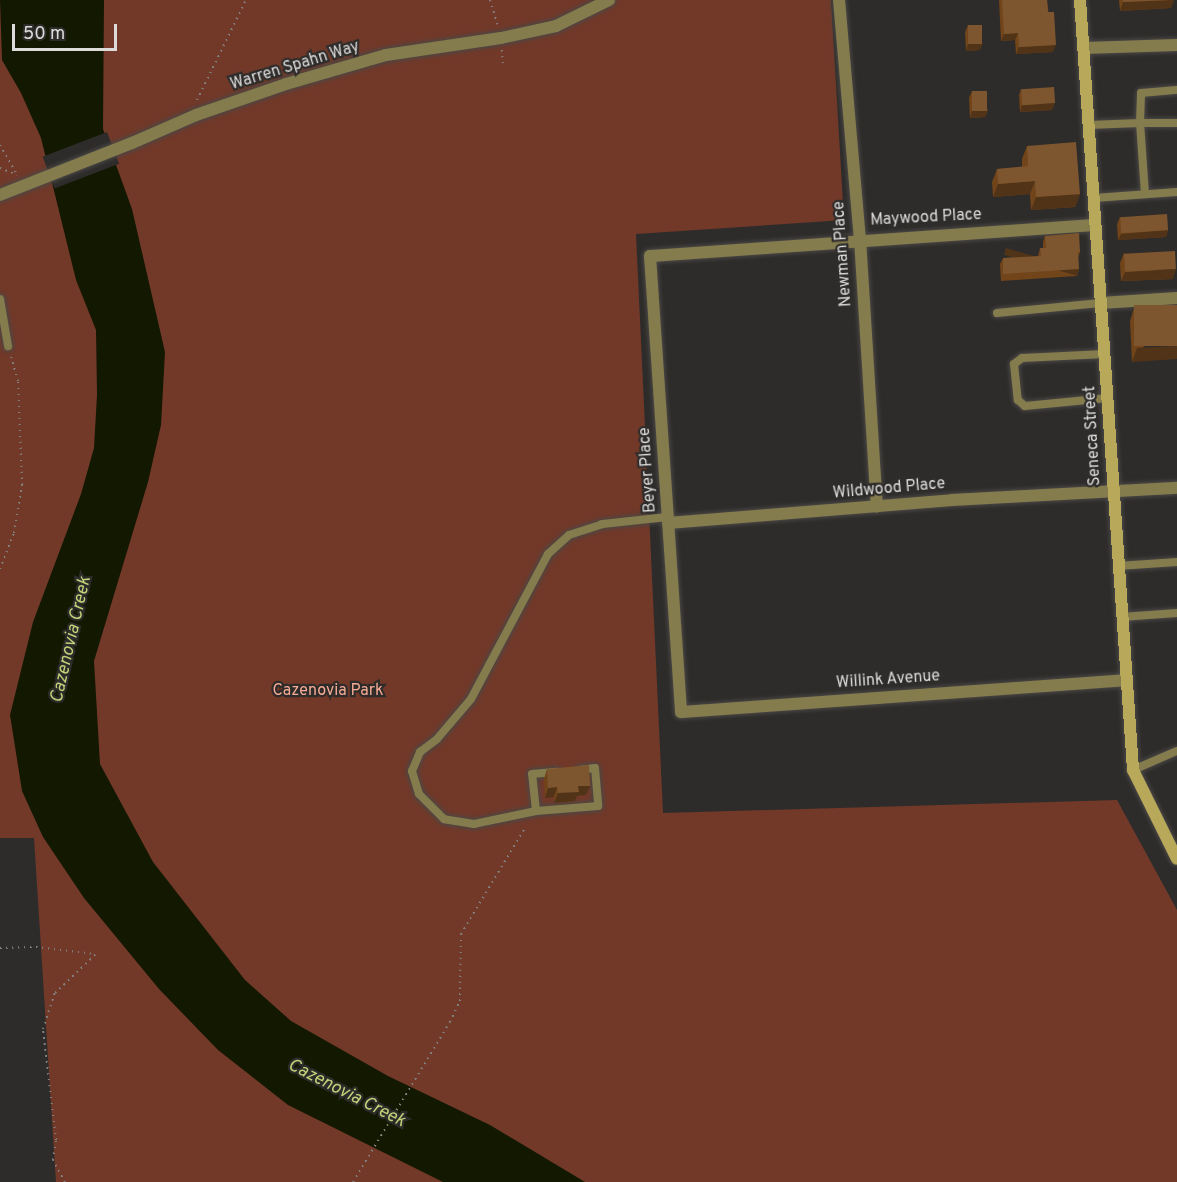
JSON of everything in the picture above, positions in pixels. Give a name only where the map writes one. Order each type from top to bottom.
[{"type":"main road","name":"Seneca Street","points":[[1080,0],[1132,770],[1177,859]]},
{"type":"street","name":"Warren Spahn Way","points":[[0,195],[40,181],[196,115],[337,69],[386,55],[501,38],[556,26],[609,0]]},
{"type":"street","name":"Newman Place","points":[[839,0],[860,239],[877,506]]},
{"type":"street","points":[[1084,48],[1177,45]]},
{"type":"street","name":"Maywood Place","points":[[650,256],[860,239],[1095,225]]},
{"type":"street","name":"Beyer Place","points":[[650,256],[679,683]]},
{"type":"street","points":[[1101,303],[1177,298]]},
{"type":"street","name":"Wildwood Place","points":[[668,520],[1177,488]]},
{"type":"street","name":"Willink Avenue","points":[[679,683],[681,712],[1126,680]]},
{"type":"lane","points":[[1145,194],[1140,123],[1141,93],[1177,90]]},
{"type":"lane","points":[[1089,126],[1177,123]]},
{"type":"lane","points":[[1094,198],[1177,192]]},
{"type":"lane","points":[[0,299],[8,346]]},
{"type":"lane","points":[[997,313],[1101,303]]},
{"type":"lane","points":[[1105,354],[1017,360],[1014,364],[1018,400],[1024,406],[1108,398]]},
{"type":"lane","name":"Wildwood Place","points":[[536,811],[474,824],[444,819],[419,794],[412,771],[420,752],[437,739],[471,699],[548,554],[568,535],[602,524],[668,520]]},
{"type":"lane","points":[[1118,566],[1177,562]]},
{"type":"lane","points":[[1121,617],[1177,613]]},
{"type":"lane","points":[[1132,770],[1177,751]]},
{"type":"lane","points":[[563,771],[532,774],[536,811],[598,806],[595,768],[574,770]]},
{"type":"path","points":[[196,103],[202,84],[246,0]]},
{"type":"path","points":[[490,0],[499,27]]},
{"type":"path","points":[[502,50],[503,63]]},
{"type":"path","points":[[0,145],[17,175],[0,168]]},
{"type":"path","points":[[0,569],[14,533],[22,485],[18,381],[8,346]]},
{"type":"path","points":[[353,1182],[450,1022],[460,1001],[461,934],[525,828]]},
{"type":"path","points":[[0,948],[36,947],[96,954],[55,993],[43,1029],[56,1140],[53,1160],[64,1182]]},
{"type":"green space","name":"Cazenovia Park","points":[[0,0],[831,0],[844,220],[636,234],[663,813],[1117,800],[1177,910],[1177,1182],[56,1182],[34,838],[0,838]]},
{"type":"water","name":"Cazenovia Creek","points":[[0,0],[104,0],[103,129],[132,209],[165,352],[161,425],[148,482],[94,661],[100,764],[153,862],[245,980],[291,1021],[388,1076],[490,1125],[585,1182],[443,1182],[288,1105],[218,1050],[159,989],[84,898],[43,837],[22,791],[10,715],[33,622],[81,494],[94,448],[97,395],[96,330],[76,280],[41,138],[21,93],[2,60]]},
{"type":"pier","points":[[107,132],[119,164],[55,188],[43,157]]},
{"type":"building","points":[[1002,0],[1047,0],[1048,12],[1054,12],[1056,45],[1019,47],[1018,33],[1004,34]]},
{"type":"building","points":[[1123,0],[1169,0],[1123,2]]},
{"type":"building","points":[[968,25],[982,25],[982,44],[968,44]]},
{"type":"building","points":[[1054,87],[1055,103],[1022,105],[1021,89]]},
{"type":"building","points":[[972,91],[987,91],[987,111],[972,111]]},
{"type":"building","points":[[1076,142],[1080,194],[1036,197],[1035,181],[998,184],[997,169],[1028,166],[1027,146]]},
{"type":"building","points":[[1167,214],[1168,230],[1121,233],[1120,217]]},
{"type":"building","points":[[1079,233],[1079,269],[1003,274],[1003,258],[1041,256],[1040,248],[1046,248],[1045,236]]},
{"type":"building","points":[[1175,251],[1176,269],[1125,272],[1124,254]]},
{"type":"building","points":[[1134,305],[1177,305],[1177,346],[1134,346]]},
{"type":"building","points":[[589,765],[590,786],[578,786],[579,792],[558,793],[557,787],[548,788],[547,769]]}]
